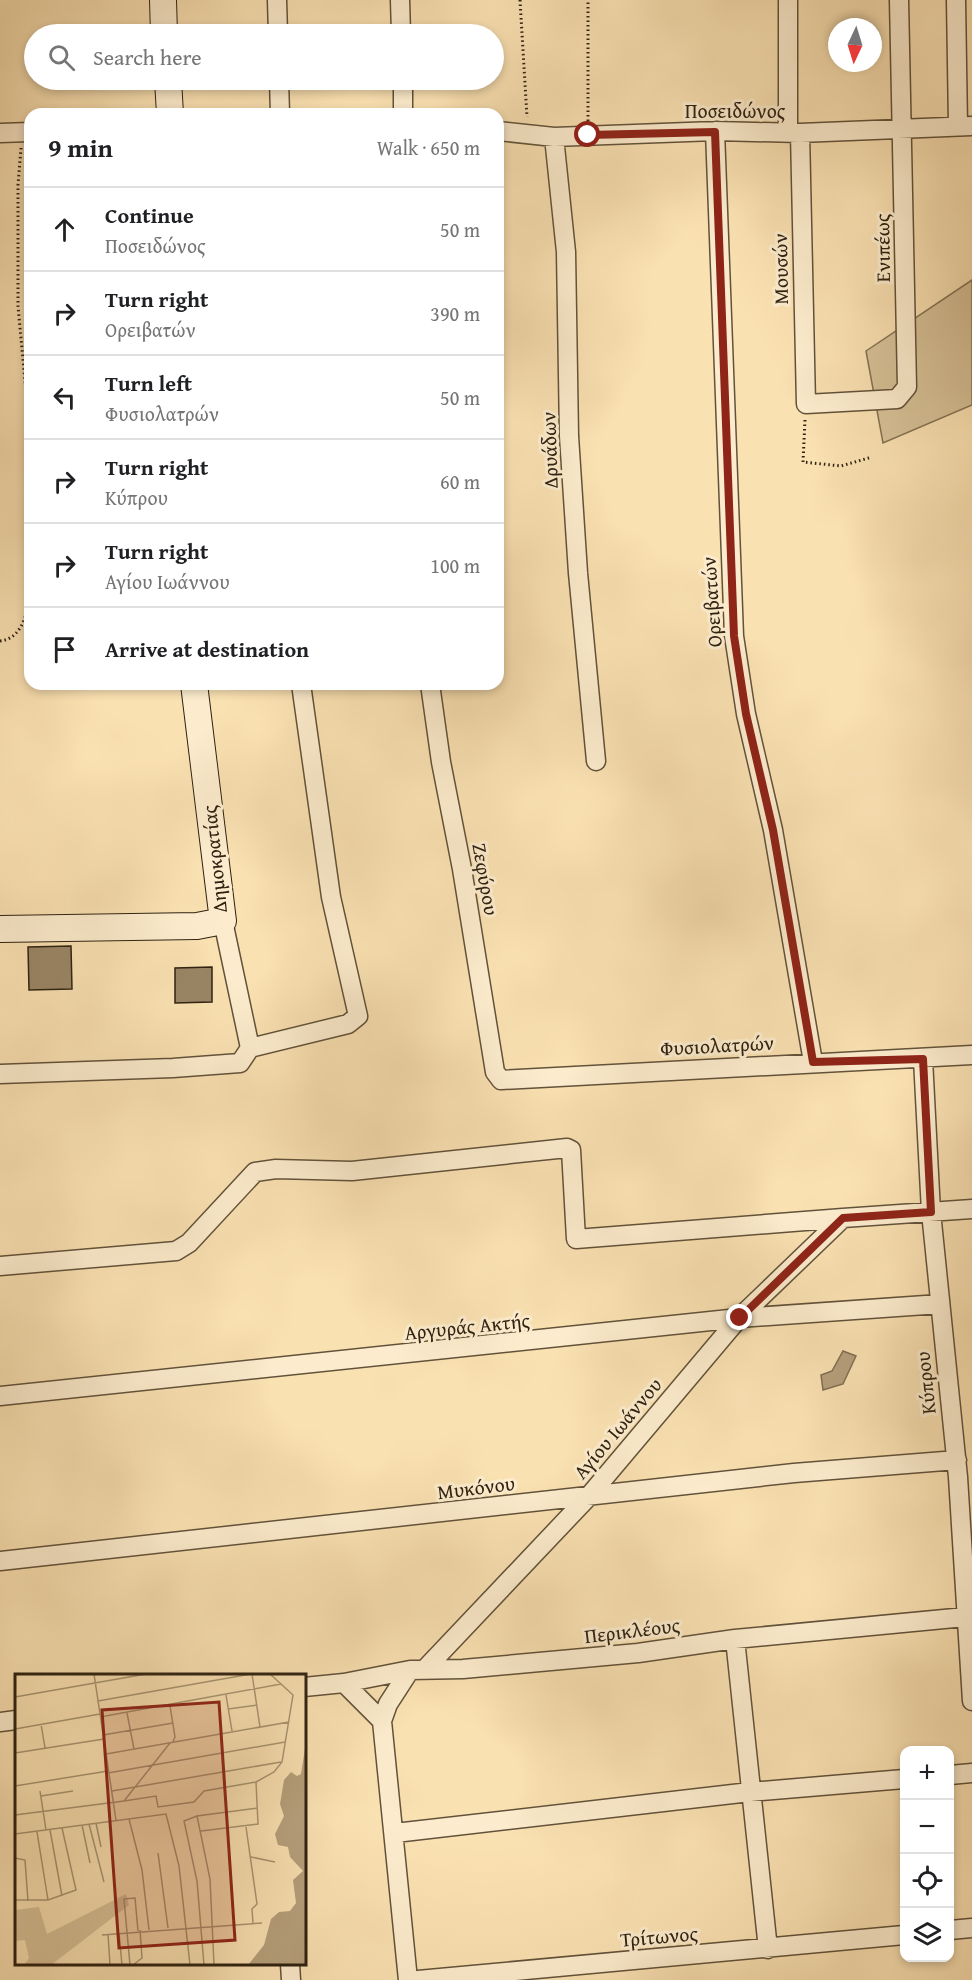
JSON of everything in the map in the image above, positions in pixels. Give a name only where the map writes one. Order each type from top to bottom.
[{"type":"street","points":[[163,0],[164,24]]},
{"type":"street","points":[[277,0],[278,24]]},
{"type":"street","points":[[400,0],[401,24]]},
{"type":"street","name":"Μουσών","points":[[788,0],[806,404]]},
{"type":"street","name":"Ενιπέως","points":[[806,404],[892,400],[901,396],[907,387],[899,0]]},
{"type":"street","points":[[956,0],[965,126]]},
{"type":"street","points":[[169,90],[170,108]]},
{"type":"street","points":[[279,90],[280,108]]},
{"type":"street","points":[[403,90],[403,108]]},
{"type":"street","name":"Ποσειδώνος","points":[[504,132],[554,137],[965,126]]},
{"type":"street","points":[[0,133],[24,132]]},
{"type":"street","name":"Ορειβατών","points":[[715,132],[734,636],[746,714],[773,830],[813,1062]]},
{"type":"street","name":"Δρυάδων","points":[[554,137],[566,252],[569,436],[578,573],[596,761]]},
{"type":"street","name":"Δημοκρατίας","points":[[0,929],[197,926],[223,921],[195,690]]},
{"type":"street","points":[[0,1074],[173,1068],[240,1063],[250,1048],[348,1024],[358,1016],[331,897],[302,690]]},
{"type":"street","name":"Ζεφύρου","points":[[431,690],[441,762],[462,869],[495,1072],[501,1080]]},
{"type":"street","points":[[223,921],[250,1048]]},
{"type":"street","name":"Φυσιολατρών","points":[[501,1080],[972,1055]]},
{"type":"street","name":"Κύπρου","points":[[923,1059],[931,1212],[940,1305],[962,1471],[965,1617],[972,1701]]},
{"type":"street","points":[[0,1266],[176,1251],[189,1243],[255,1172],[276,1169],[352,1171],[567,1148],[571,1150],[576,1239],[972,1209]]},
{"type":"street","name":"Αγίου Ιωάννου","points":[[382,1721],[388,1704],[418,1669],[589,1496],[740,1318],[843,1218]]},
{"type":"street","name":"Αργυράς Ακτής","points":[[0,1396],[740,1318],[940,1305]]},
{"type":"street","name":"Μυκόνου","points":[[0,1561],[794,1473],[962,1471]]},
{"type":"street","name":"Περικλέους","points":[[306,1687],[344,1683],[418,1669],[463,1669],[638,1653],[735,1639],[965,1617]]},
{"type":"street","points":[[735,1639],[768,1949]]},
{"type":"street","points":[[344,1683],[382,1721],[408,1980]]},
{"type":"street","points":[[0,1722],[15,1720]]},
{"type":"street","points":[[954,1775],[972,1773]]},
{"type":"street","points":[[395,1833],[750,1792],[900,1779]]},
{"type":"street","points":[[954,1930],[972,1928]]},
{"type":"street","name":"Τρίτωνος","points":[[418,1980],[900,1935]]},
{"type":"street","points":[[290,1965],[291,1980]]},
{"type":"path","points":[[520,0],[528,134]]},
{"type":"path","points":[[588,0],[588,135]]},
{"type":"path","points":[[24,150],[18,185],[18,306],[24,370]]},
{"type":"path","points":[[806,404],[803,462],[841,466],[872,457]]},
{"type":"path","points":[[0,641],[5,640],[19,628],[24,617]]},
{"type":"shaded area","points":[[972,280],[972,405],[883,443],[866,351]]},
{"type":"shaded area","points":[[843,1351],[856,1356],[843,1384],[823,1390],[821,1375],[832,1371]]},
{"type":"building","points":[[71,946],[72,989],[29,990],[28,947]]},
{"type":"building","points":[[212,967],[212,1002],[175,1003],[175,968]]},
{"type":"route","points":[[588,135],[715,132],[734,636],[746,714],[773,830],[813,1062],[923,1059],[931,1212],[843,1218],[740,1318]]}]
